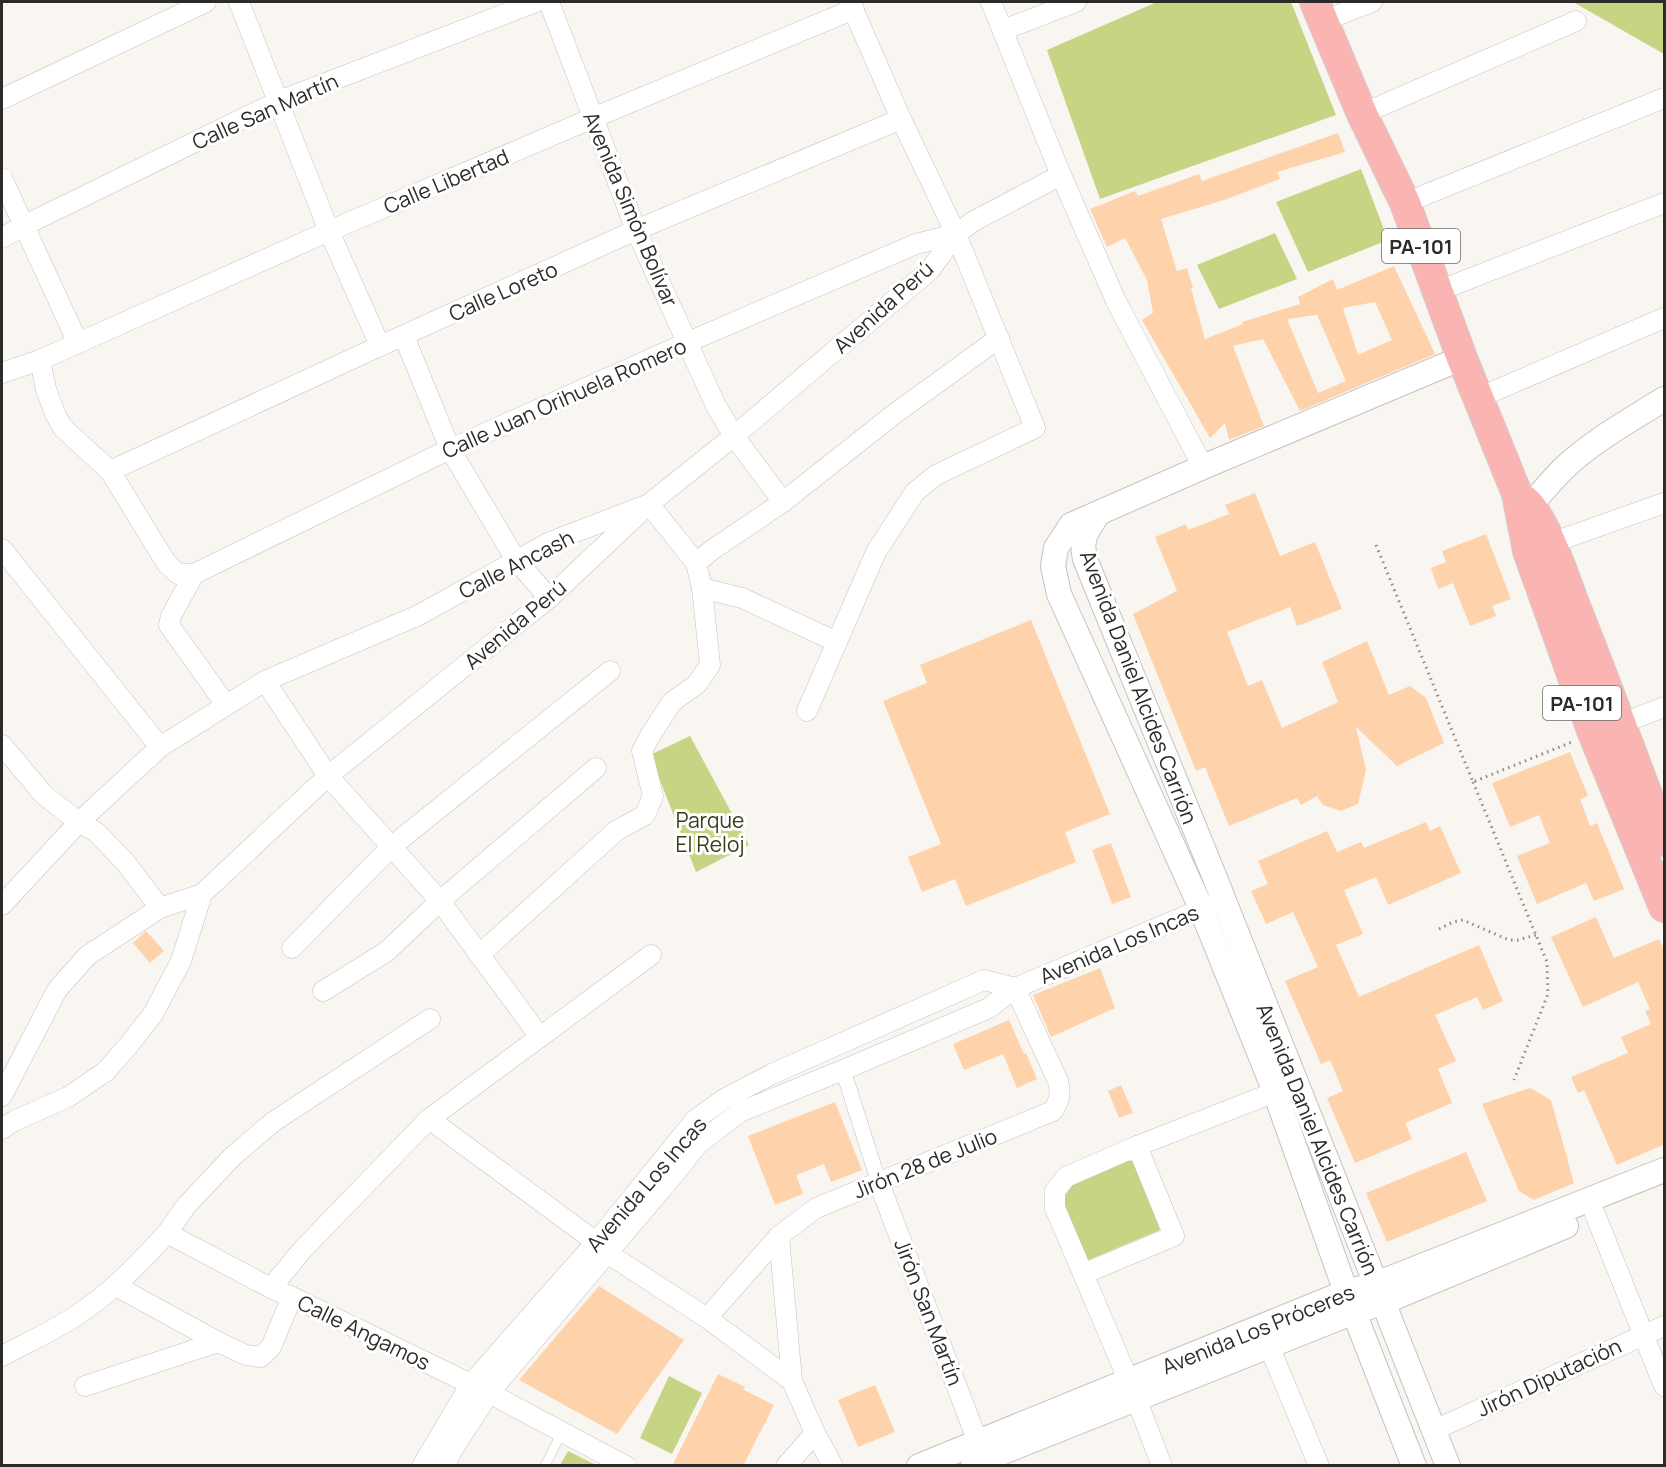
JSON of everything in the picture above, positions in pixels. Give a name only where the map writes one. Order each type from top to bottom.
[{"type":"main road","name":"PA-101","points":[[1319,11],[1362,114],[1405,203],[1478,398],[1539,547],[1621,724],[1665,841]]},
{"type":"main road","name":"PA-101","points":[[1539,547],[1593,733],[1665,907]]},
{"type":"street","points":[[2,99],[206,2]]},
{"type":"street","points":[[239,2],[329,231],[380,346]]},
{"type":"street","name":"Calle San Martín","points":[[2,238],[279,101],[536,2]]},
{"type":"street","name":"Avenida Simón Bolívar","points":[[549,2],[636,230],[716,406],[734,436],[783,501]]},
{"type":"street","points":[[991,2],[1060,175],[1116,301],[1203,467]]},
{"type":"street","points":[[1003,30],[1076,2]]},
{"type":"street","points":[[1319,11],[1372,2]]},
{"type":"street","points":[[807,711],[876,552],[915,492],[936,475],[1035,428],[956,234],[901,119],[852,5]]},
{"type":"street","name":"Calle Libertad","points":[[2,373],[40,360],[329,231],[852,5]]},
{"type":"street","points":[[1362,114],[1576,21]]},
{"type":"street","points":[[1405,203],[1665,98]]},
{"type":"street","name":"Calle Loreto","points":[[110,471],[636,230],[901,119]]},
{"type":"street","name":"Avenida Perú","points":[[2,1096],[57,990],[87,956],[160,908],[202,894],[328,776],[549,598],[649,504],[734,436],[930,270],[956,234],[974,221],[1060,175]]},
{"type":"street","points":[[2,178],[78,343]]},
{"type":"street","points":[[1438,291],[1665,202]]},
{"type":"street","name":"Calle Juan Orihuela Romero","points":[[186,574],[450,449],[688,342],[916,244],[956,234]]},
{"type":"street","points":[[1478,398],[1665,318]]},
{"type":"street","points":[[404,336],[450,449],[516,560],[549,598]]},
{"type":"street","points":[[696,563],[783,501],[893,415],[999,338]]},
{"type":"street","points":[[1098,514],[1203,467],[1462,358]]},
{"type":"street","points":[[40,360],[46,389],[63,428],[110,471],[167,564],[186,574],[169,625],[226,705]]},
{"type":"street","points":[[1522,504],[1596,442],[1665,399]]},
{"type":"street","points":[[1539,547],[1665,503]]},
{"type":"street","points":[[479,955],[616,831],[645,815],[653,796],[642,751],[672,702],[697,684],[710,666],[702,588],[696,563],[649,504]]},
{"type":"street","name":"Calle Ancash","points":[[2,905],[79,822],[160,747],[226,705],[265,681],[419,615],[550,542],[649,504]]},
{"type":"street","name":"Avenida Daniel Alcides Carrión","points":[[1098,514],[1071,525],[1056,548],[1053,566],[1059,594],[1213,904]]},
{"type":"street","name":"Avenida Daniel Alcides Carrión","points":[[1098,514],[1085,533],[1082,546],[1085,559],[1246,988],[1329,1166],[1448,1466]]},
{"type":"street","points":[[2,549],[160,747]]},
{"type":"street","points":[[702,588],[742,598],[837,642]]},
{"type":"street","points":[[292,948],[392,846],[610,670]]},
{"type":"street","points":[[265,681],[328,776],[440,901],[540,1037]]},
{"type":"street","points":[[1593,733],[1665,707]]},
{"type":"street","points":[[2,745],[44,795],[96,832],[125,862],[160,908]]},
{"type":"street","points":[[323,991],[386,952],[440,901],[596,768]]},
{"type":"street","points":[[2,1129],[14,1121],[68,1097],[105,1072],[128,1046],[153,1014],[181,961],[202,894]]},
{"type":"street","name":"Avenida Los Incas","points":[[670,1166],[740,1112],[989,1008],[1015,988],[1213,904]]},
{"type":"street","points":[[271,1288],[303,1249],[429,1119],[651,955]]},
{"type":"street","name":"Avenida Los Incas","points":[[445,1466],[489,1393],[602,1247],[670,1166],[696,1120],[724,1100],[772,1074],[984,980],[1015,988]]},
{"type":"street","name":"Jirón 28 de Julio","points":[[707,1318],[779,1236],[816,1208],[1053,1111],[1059,1102],[1058,1081],[1015,988]]},
{"type":"street","name":"Avenida Daniel Alcides Carrión","points":[[1246,988],[1275,1092],[1304,1175],[1350,1302],[1414,1466]]},
{"type":"street","points":[[2,1356],[71,1319],[116,1286],[139,1264],[186,1206],[232,1157],[273,1122],[430,1019]]},
{"type":"street","points":[[830,1047],[843,1070],[879,1183]]},
{"type":"street","points":[[1162,1466],[1055,1208],[1055,1191],[1066,1177],[1137,1146],[1275,1092]]},
{"type":"street","points":[[429,1119],[602,1247],[707,1318],[792,1381]]},
{"type":"street","points":[[1083,1274],[1174,1236],[1137,1146]]},
{"type":"street","points":[[1304,1175],[1329,1166]]},
{"type":"street","name":"Avenida Los Próceres","points":[[1380,1293],[1665,1170]]},
{"type":"street","name":"Jirón San Martín","points":[[879,1183],[993,1454]]},
{"type":"street","name":"Avenida Los Próceres","points":[[973,1466],[993,1454],[1132,1389],[1350,1302],[1380,1293],[1665,1187]]},
{"type":"street","points":[[1595,1214],[1665,1386]]},
{"type":"street","name":"Calle Angamos","points":[[166,1233],[271,1288],[489,1393],[626,1466]]},
{"type":"street","points":[[779,1236],[792,1381],[815,1433],[833,1466]]},
{"type":"street","name":"Avenida Los Incas","points":[[422,1466],[470,1385],[602,1247]]},
{"type":"street","points":[[116,1286],[218,1342],[246,1355],[261,1357],[271,1347],[292,1297]]},
{"type":"street","name":"Avenida Los Próceres","points":[[1132,1389],[1269,1346],[1350,1302]]},
{"type":"street","name":"Jirón Diputación","points":[[1434,1430],[1665,1326]]},
{"type":"street","points":[[85,1386],[218,1342]]},
{"type":"street","points":[[1269,1346],[1319,1466]]},
{"type":"street","points":[[786,1466],[815,1433]]},
{"type":"street","name":"Avenida Los Próceres","points":[[920,1466],[993,1454]]},
{"type":"lane","points":[[545,1466],[562,1432]]},
{"type":"path","points":[[1376,544],[1547,962],[1548,994],[1514,1080]]},
{"type":"path","points":[[1473,782],[1593,733]]},
{"type":"path","points":[[1439,929],[1453,921],[1463,920],[1509,940],[1536,935]]},
{"type":"green space","points":[[1157,2],[1291,2],[1336,115],[1100,199],[1047,50]]},
{"type":"green space","points":[[1573,2],[1664,2],[1664,54]]},
{"type":"green space","points":[[1361,169],[1388,240],[1308,272],[1276,202]]},
{"type":"green space","points":[[1275,233],[1297,279],[1219,309],[1197,265]]},
{"type":"green space","name":"Parque El Reloj","points":[[690,736],[749,845],[696,872],[650,755]]},
{"type":"green space","points":[[1116,1160],[1134,1161],[1160,1230],[1086,1261],[1060,1207],[1066,1185]]},
{"type":"green space","points":[[669,1376],[702,1393],[672,1454],[640,1438]]},
{"type":"green space","points":[[568,1451],[596,1465],[560,1465]]},
{"type":"building","points":[[1338,133],[1345,152],[1277,172],[1280,179],[1224,200],[1161,219],[1177,271],[1187,268],[1205,339],[1243,324],[1242,322],[1300,304],[1298,297],[1333,279],[1337,290],[1394,266],[1435,354],[1300,411],[1263,339],[1233,346],[1264,426],[1229,440],[1225,423],[1210,438],[1142,320],[1153,313],[1147,280],[1125,238],[1107,247],[1090,209],[1135,191],[1138,196],[1199,174],[1202,181]],"holes":[[[1375,302],[1392,340],[1358,355],[1343,308]],[[1317,315],[1346,381],[1318,393],[1287,319]]]},
{"type":"building","points":[[1255,493],[1280,556],[1315,542],[1342,609],[1297,626],[1290,607],[1227,632],[1248,686],[1262,680],[1282,728],[1338,702],[1322,662],[1367,641],[1389,695],[1410,686],[1426,698],[1444,743],[1397,766],[1356,727],[1366,770],[1358,804],[1341,811],[1323,805],[1317,796],[1301,805],[1297,798],[1229,826],[1205,767],[1196,771],[1133,614],[1177,591],[1155,537],[1186,524],[1188,530],[1229,514],[1225,505]]},
{"type":"building","points":[[1486,534],[1511,599],[1492,606],[1496,616],[1470,626],[1453,583],[1438,589],[1431,568],[1446,562],[1442,551]]},
{"type":"building","points":[[1031,620],[1110,814],[1065,832],[1076,862],[966,906],[955,879],[922,892],[908,857],[941,844],[883,701],[927,683],[920,665]]},
{"type":"building","points":[[1570,752],[1588,796],[1580,799],[1590,826],[1597,823],[1624,889],[1594,901],[1586,883],[1537,904],[1517,856],[1550,843],[1539,815],[1510,827],[1492,783]]},
{"type":"building","points":[[1426,822],[1430,831],[1440,826],[1461,873],[1388,905],[1376,877],[1344,890],[1363,934],[1336,945],[1359,997],[1479,945],[1503,1001],[1483,1010],[1477,997],[1435,1015],[1456,1061],[1438,1069],[1452,1103],[1405,1123],[1412,1139],[1355,1163],[1327,1098],[1343,1091],[1330,1060],[1321,1064],[1285,981],[1318,967],[1293,912],[1266,924],[1251,891],[1268,884],[1258,861],[1327,831],[1337,852],[1361,842],[1364,848]]},
{"type":"building","points":[[1111,843],[1131,897],[1112,904],[1092,850]]},
{"type":"building","points":[[1596,917],[1614,958],[1659,939],[1665,953],[1665,1144],[1617,1165],[1584,1090],[1578,1093],[1571,1077],[1628,1053],[1621,1037],[1651,1024],[1645,1011],[1650,1009],[1638,982],[1583,1007],[1551,937]]},
{"type":"building","points":[[146,931],[164,951],[150,963],[133,943]]},
{"type":"building","points":[[1100,968],[1115,1008],[1051,1037],[1033,995]]},
{"type":"building","points":[[1009,1020],[1037,1079],[1017,1088],[1003,1054],[964,1070],[953,1044]]},
{"type":"building","points":[[1121,1085],[1133,1113],[1119,1118],[1108,1091]]},
{"type":"building","points":[[1530,1088],[1551,1100],[1574,1183],[1534,1200],[1519,1191],[1482,1104]]},
{"type":"building","points":[[835,1102],[862,1170],[831,1182],[824,1164],[796,1175],[803,1194],[775,1205],[748,1136]]},
{"type":"building","points":[[1466,1152],[1487,1201],[1387,1242],[1366,1193]]},
{"type":"building","points":[[599,1286],[684,1340],[617,1434],[519,1380]]},
{"type":"building","points":[[718,1374],[774,1405],[743,1466],[672,1466]]},
{"type":"building","points":[[875,1385],[895,1432],[858,1447],[838,1400]]}]
